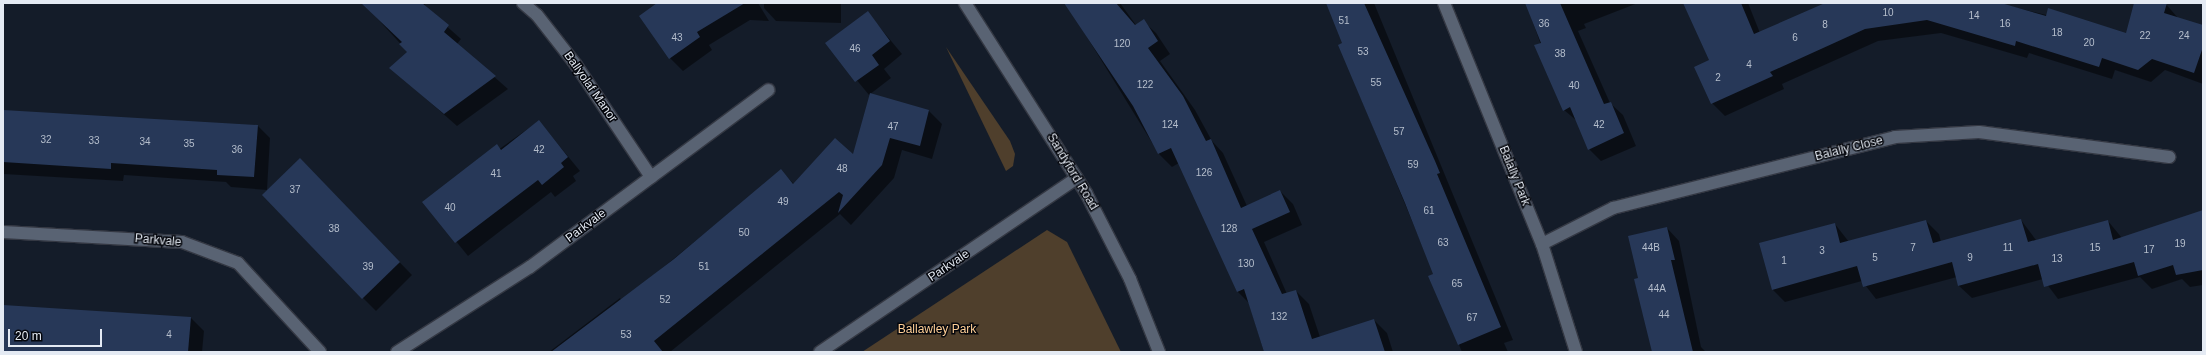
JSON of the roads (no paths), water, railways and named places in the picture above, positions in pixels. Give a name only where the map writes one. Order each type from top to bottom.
[{"type":"street","name":"Ballyolaf Manor","points":[[523,3],[538,15],[576,65],[651,177]]},
{"type":"street","name":"Sandyford Road","points":[[965,3],[1077,178],[1130,279],[1159,352]]},
{"type":"street","name":"Balally Park","points":[[1444,3],[1542,244],[1576,352]]},
{"type":"street","name":"Parkvale","points":[[396,352],[530,267],[768,90]]},
{"type":"street","name":"Balally Close","points":[[1542,244],[1613,208],[1895,137],[1979,132],[2169,157]]},
{"type":"street","name":"Parkvale","points":[[820,352],[1077,178]]},
{"type":"street","name":"Parkvale","points":[[3,232],[182,242],[238,263],[320,352]]},
{"type":"park label","name":"Ballawley Park","points":[[937,330]]}]
